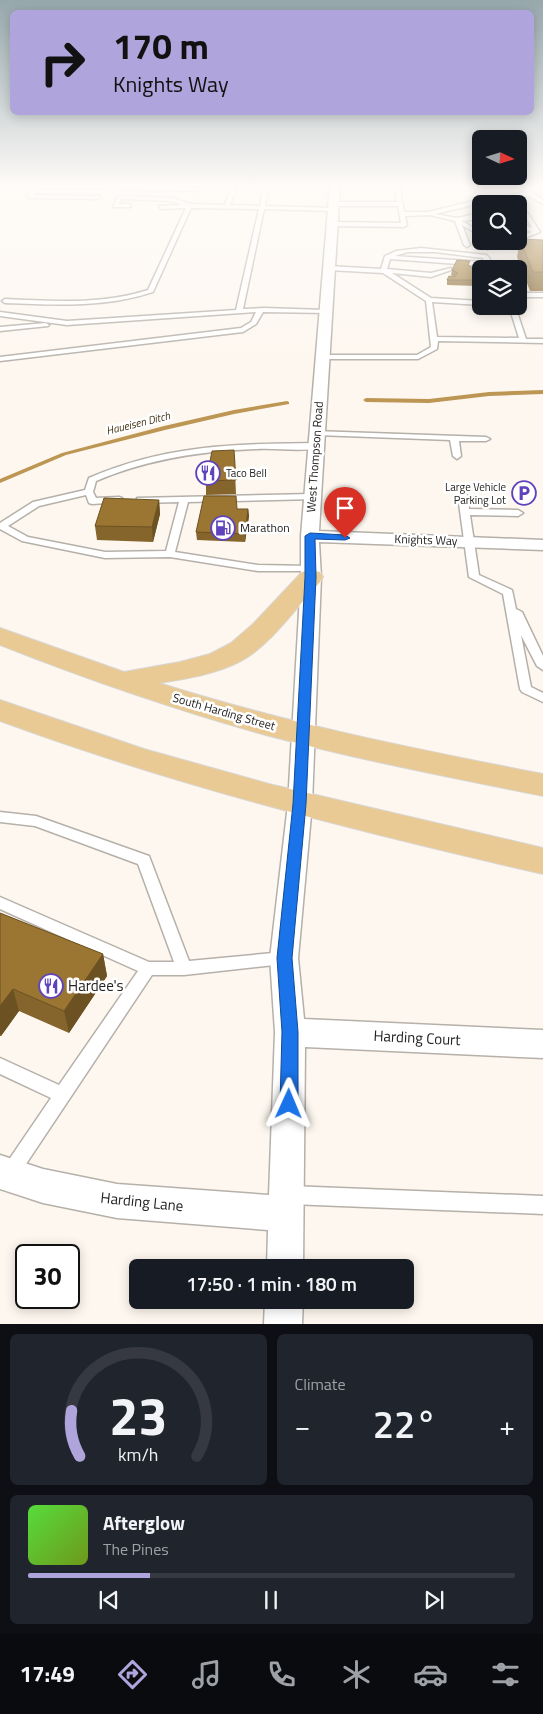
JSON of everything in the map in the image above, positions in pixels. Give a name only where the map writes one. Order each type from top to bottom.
[{"type":"main road","points":[[123,681],[190,668],[231,655],[257,634],[310,573]]},
{"type":"main road","name":"South Harding Street","points":[[0,636],[123,681],[303,734],[543,785]]},
{"type":"main road","points":[[0,710],[196,775],[300,804],[543,861]]},
{"type":"street","name":"West Thompson Road","points":[[285,1259],[290,1032],[284,958],[300,804],[312,496],[330,247]]},
{"type":"street","name":"Knights Way","points":[[310,536],[543,544]]},
{"type":"street","name":"Harding Court","points":[[290,1032],[543,1044]]},
{"type":"street","name":"Harding Lane","points":[[4,1173],[43,1186],[117,1201],[287,1204]]},
{"type":"street","points":[[283,1324],[284,1309]]},
{"type":"lane","points":[[5,301],[102,303],[133,298],[151,291],[170,247]]},
{"type":"lane","points":[[239,311],[255,247]]},
{"type":"lane","points":[[384,271],[387,257],[394,252],[414,250],[473,255],[486,257],[487,260]]},
{"type":"lane","points":[[329,268],[447,275],[430,275]]},
{"type":"lane","points":[[384,271],[430,300],[472,302]]},
{"type":"lane","points":[[527,295],[543,295]]},
{"type":"lane","points":[[323,357],[418,357],[435,348],[430,300]]},
{"type":"lane","points":[[0,359],[243,330],[254,323],[261,310]]},
{"type":"lane","points":[[0,329],[239,311],[326,312]]},
{"type":"lane","points":[[0,314],[67,323]]},
{"type":"lane","points":[[515,315],[523,341]]},
{"type":"lane","points":[[434,339],[543,341]]},
{"type":"lane","points":[[454,438],[457,456]]},
{"type":"lane","points":[[312,496],[92,501],[89,492],[92,480],[118,467],[158,456],[206,449],[317,440],[486,439]]},
{"type":"lane","points":[[89,492],[36,504],[1,526],[25,539],[105,555],[170,554],[258,568],[310,573]]},
{"type":"lane","points":[[463,496],[474,577],[508,592],[532,647],[543,666]]},
{"type":"lane","points":[[170,554],[184,499]]},
{"type":"lane","points":[[466,512],[518,513]]},
{"type":"lane","points":[[508,592],[526,689],[543,698]]},
{"type":"lane","points":[[532,647],[543,661]]},
{"type":"lane","points":[[0,817],[36,822],[144,860],[184,968]]},
{"type":"lane","points":[[0,903],[148,969],[184,968],[284,958]]},
{"type":"lane","points":[[4,1173],[62,1095],[148,969]]},
{"type":"lane","points":[[0,1066],[62,1095]]},
{"type":"lane","points":[[287,1204],[543,1205]]},
{"type":"building","points":[[527,247],[543,247],[543,272],[533,272],[524,250],[527,250]]},
{"type":"building","points":[[457,260],[470,261],[468,265],[472,268],[472,280],[447,280],[449,276],[454,277],[458,273],[452,270]]},
{"type":"building","points":[[234,450],[236,480],[206,481],[212,451]]},
{"type":"building","points":[[204,496],[236,496],[237,509],[248,509],[245,534],[196,532]]},
{"type":"building","points":[[104,498],[159,500],[152,527],[95,526]]},
{"type":"building","points":[[0,913],[103,954],[64,1011],[13,989],[0,1006]]},
{"type":"waterway","name":"Haueisen Ditch","points":[[366,400],[429,401],[489,394],[543,392]]},
{"type":"waterway","name":"Haueisen Ditch","points":[[0,481],[64,454],[164,428],[234,412],[287,403]]},
{"type":"place","name":"Taco Bell","points":[[208,473]]},
{"type":"place","name":"Large Vehicle Parking Lot","points":[[524,493]]},
{"type":"place","name":"Marathon","points":[[223,528]]},
{"type":"place","name":"Hardee's","points":[[51,986]]},
{"type":"route","points":[[289,1104],[290,1032],[284,958],[300,804],[310,577],[310,536],[345,538]]}]
